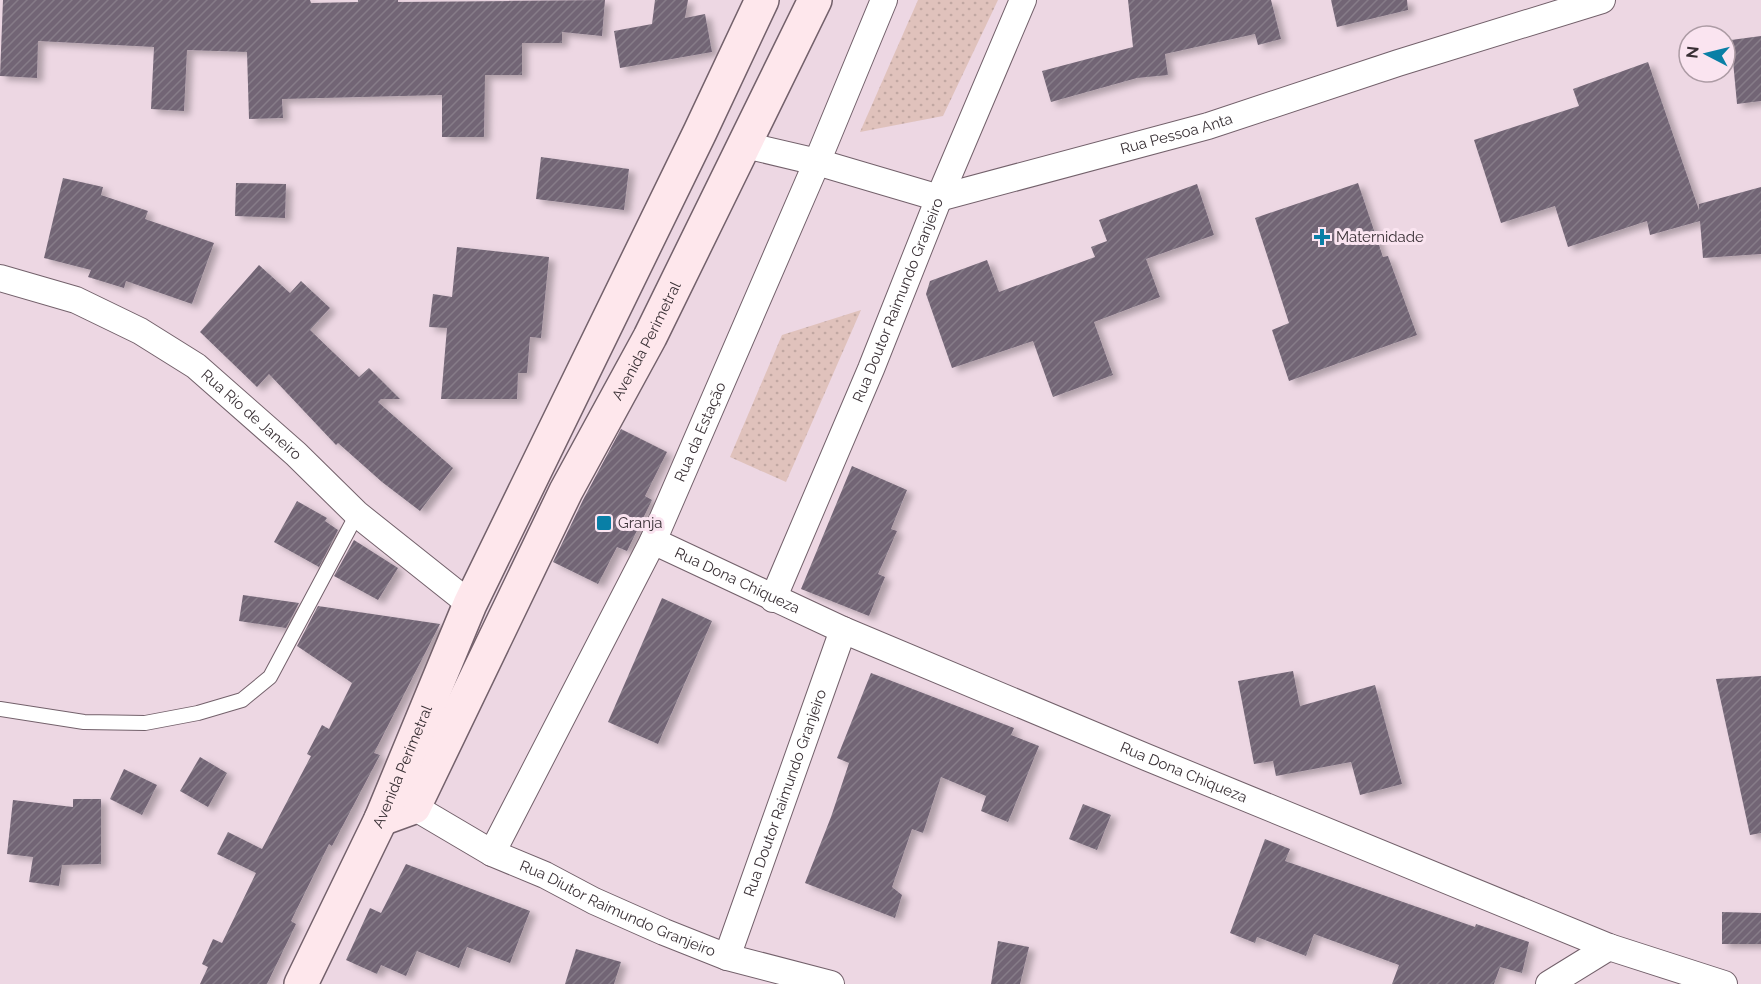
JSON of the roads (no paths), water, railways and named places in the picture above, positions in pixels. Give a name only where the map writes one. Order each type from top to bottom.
[{"type":"street","name":"Avenida Perimetral","points":[[381,819],[470,604],[695,143],[762,0]]},
{"type":"street","name":"Avenida Perimetral","points":[[381,819],[414,807],[566,490],[650,337],[815,0]]},
{"type":"street","name":"Rua da Estação","points":[[492,853],[653,541],[817,162],[884,0]]},
{"type":"street","name":"Rua Doutor Raimundo Granjeiro","points":[[773,599],[871,369],[939,198],[1023,0]]},
{"type":"street","name":"Rua Pessoa Anta","points":[[939,198],[1208,126],[1398,63],[1602,0]]},
{"type":"street","points":[[745,144],[817,162],[939,198]]},
{"type":"street","name":"Rua Rio de Janeiro","points":[[0,278],[76,300],[140,331],[196,366],[296,454],[357,514],[470,604]]},
{"type":"street","points":[[534,474],[566,490]]},
{"type":"street","name":"Rua Dona Chiqueza","points":[[653,541],[843,630],[1609,947],[1724,984]]},
{"type":"street","name":"Rua Doutor Raimundo Granjeiro","points":[[727,957],[843,630]]},
{"type":"street","name":"Rua Diutor Raimundo Granjeiro","points":[[414,807],[492,853],[545,875],[594,901],[654,928],[727,957],[831,984]]},
{"type":"street","points":[[301,984],[381,819]]},
{"type":"street","points":[[1549,984],[1609,947]]},
{"type":"lane","points":[[0,709],[84,722],[145,723],[198,713],[242,700],[270,677],[357,514]]},
{"type":"place","name":"Maternidade","points":[[1322,237]]},
{"type":"place","name":"Granja","points":[[604,523]]}]
